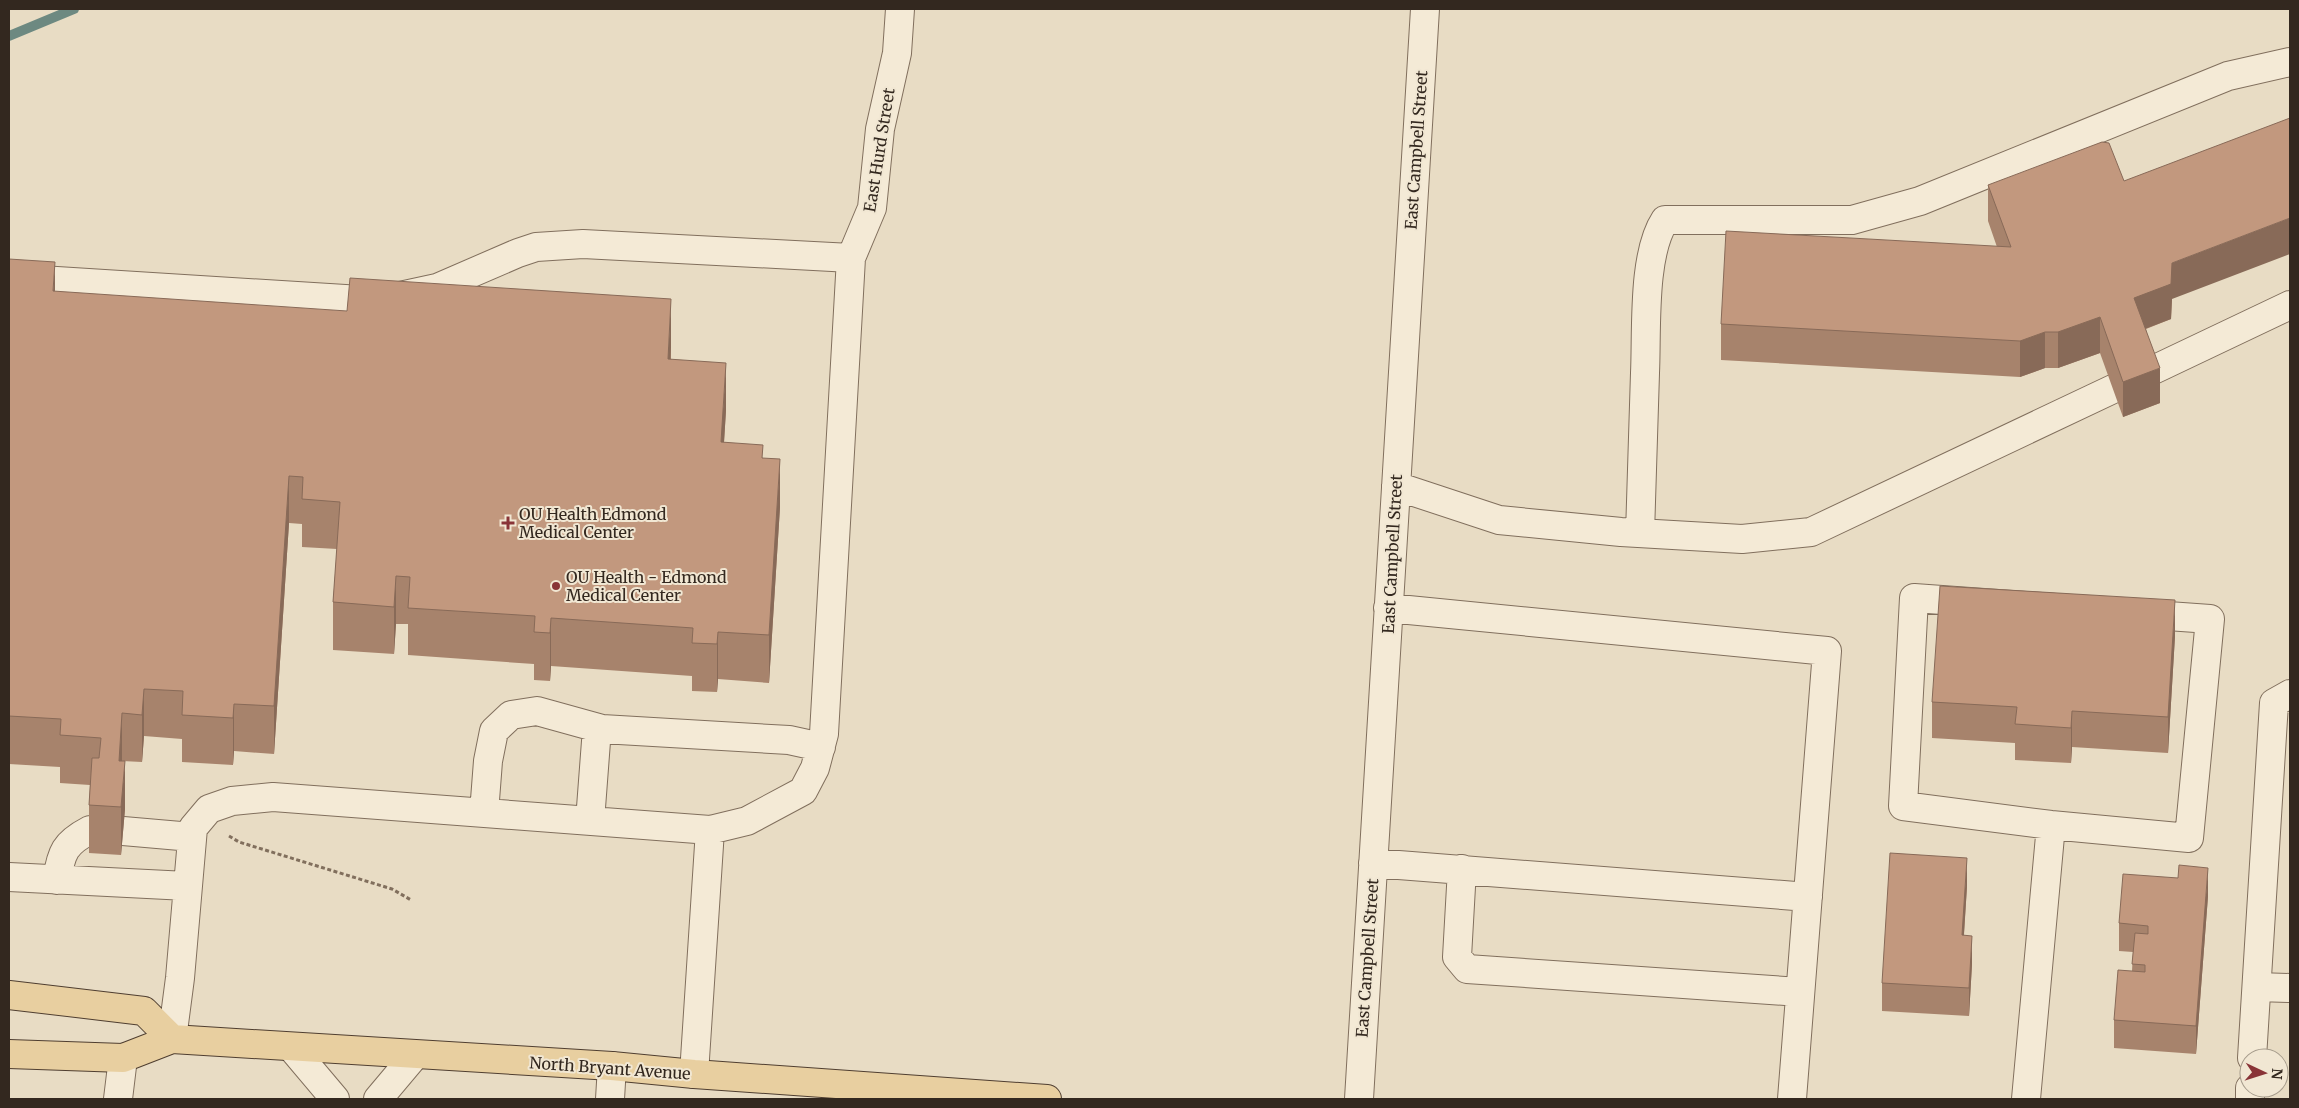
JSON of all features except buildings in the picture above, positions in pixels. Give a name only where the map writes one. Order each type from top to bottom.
[{"type":"main road","points":[[9,995],[144,1011],[172,1039],[124,1058],[9,1054]]},
{"type":"main road","name":"North Bryant Avenue","points":[[172,1039],[292,1048],[612,1066],[694,1074],[1047,1099]]},
{"type":"street","name":"East Hurd Street","points":[[197,828],[209,809],[232,801],[273,796],[710,830],[747,821],[802,791],[815,768],[824,734],[851,258],[872,208],[880,129],[897,52],[900,9]]},
{"type":"street","name":"East Campbell Street","points":[[1359,1099],[1425,9]]},
{"type":"street","points":[[1640,533],[1648,300],[1652,250],[1659,230],[1665,220],[1852,220],[1920,201],[2228,76],[2290,62]]},
{"type":"street","points":[[9,278],[377,301],[437,288],[536,247],[583,244],[851,258]]},
{"type":"street","points":[[2148,372],[2290,305]]},
{"type":"street","points":[[1396,486],[1499,520],[1640,533],[1742,539],[1811,532],[2113,389]]},
{"type":"street","points":[[1914,598],[2210,619],[2189,838],[2051,825],[1903,806],[1914,598]]},
{"type":"street","points":[[1388,608],[1827,651],[1792,1099]]},
{"type":"street","points":[[2253,1048],[2274,703],[2290,694]]},
{"type":"street","points":[[484,813],[488,762],[494,731],[511,715],[537,711],[597,728],[789,740],[821,747]]},
{"type":"street","points":[[590,821],[597,728]]},
{"type":"street","points":[[2026,1099],[2051,825]]},
{"type":"street","points":[[123,832],[197,828],[187,886],[180,978],[172,1039]]},
{"type":"street","points":[[57,880],[60,858],[67,845],[90,830]]},
{"type":"street","points":[[694,1074],[710,830]]},
{"type":"street","points":[[1373,863],[1808,897]]},
{"type":"street","points":[[1462,869],[1457,957],[1467,969],[1800,992]]},
{"type":"street","points":[[9,878],[187,886]]},
{"type":"street","points":[[2257,987],[2290,988]]},
{"type":"street","points":[[292,1048],[334,1099]]},
{"type":"street","points":[[378,1099],[415,1055]]},
{"type":"street","points":[[118,1099],[124,1058]]},
{"type":"street","points":[[610,1099],[612,1066]]},
{"type":"path","points":[[197,828],[392,889],[411,900]]},
{"type":"waterway","points":[[9,36],[74,9]]},
{"type":"place","name":"OU Health Edmond Medical Center","points":[[508,523]]},
{"type":"place","name":"OU Health - Edmond Medical Center","points":[[556,586]]}]
